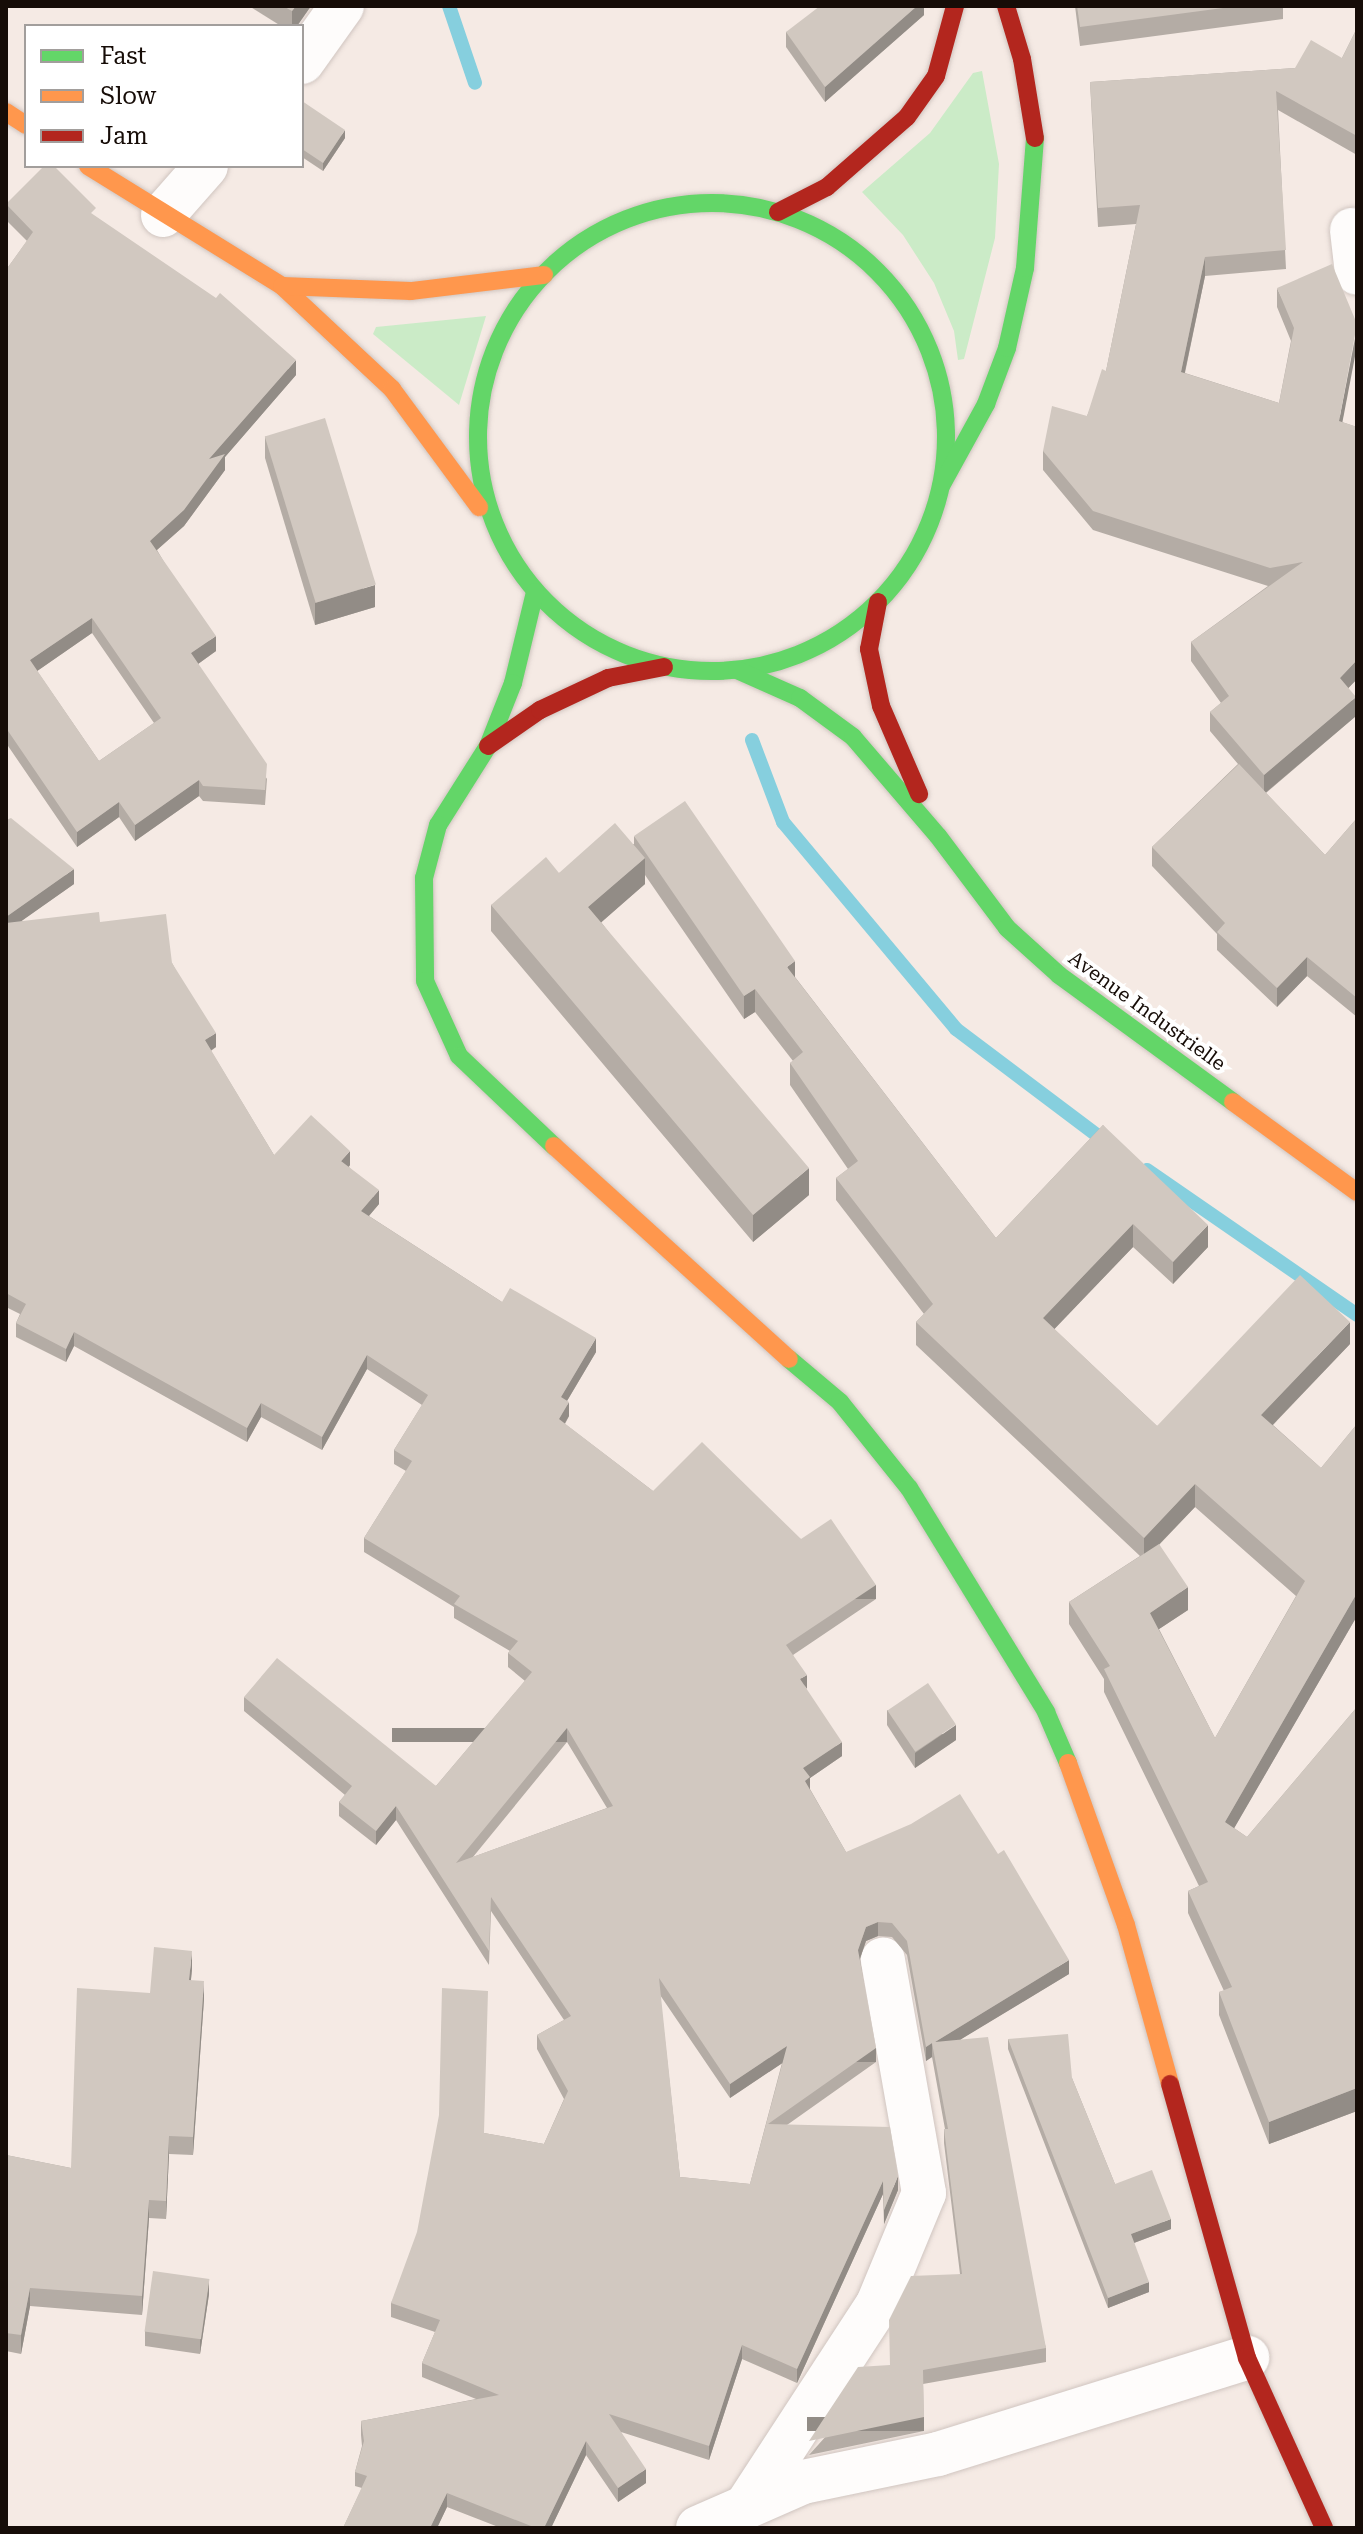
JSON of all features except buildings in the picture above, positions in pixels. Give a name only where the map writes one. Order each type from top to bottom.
[{"type":"main road","points":[[778,212],[827,187],[907,117],[936,76],[955,6]]},
{"type":"main road","points":[[488,746],[540,710],[608,678],[664,667],[737,670],[813,648],[878,602],[918,549],[941,486],[986,404],[1007,348],[1025,268],[1035,141],[1022,59],[1006,6]]},
{"type":"main road","points":[[6,112],[24,124]]},
{"type":"main road","points":[[91,168],[282,286],[392,389],[450,462],[535,592],[579,631],[630,657],[664,667]]},
{"type":"main road","points":[[503,545],[484,495],[478,417],[499,341],[544,275],[570,251],[634,217],[706,203],[778,212],[812,224],[870,263],[915,317],[941,381],[947,428],[941,486]]},
{"type":"main road","points":[[282,286],[411,291],[544,275]]},
{"type":"main road","points":[[535,592],[513,683],[488,746],[438,825],[424,878],[425,981],[459,1056],[680,1265],[840,1402],[909,1488],[998,1629],[1046,1712],[1084,1801],[1126,1925],[1247,2358],[1324,2528]]},
{"type":"main road","name":"Avenue Industrielle","points":[[878,602],[869,649],[881,706],[938,836]]},
{"type":"main road","name":"Avenue Industrielle","points":[[737,670],[800,698],[853,737],[938,836],[1007,928],[1059,975],[1357,1192]]},
{"type":"street","points":[[304,59],[342,6]]},
{"type":"street","points":[[163,215],[204,168]]},
{"type":"street","points":[[1352,230],[1357,273]]},
{"type":"street","points":[[747,2505],[878,2304],[924,2193],[883,1960]]},
{"type":"street","points":[[698,2528],[803,2482],[938,2454],[1247,2358]]},
{"type":"green space","points":[[982,71],[999,164],[995,238],[964,359],[958,360],[954,331],[934,283],[903,235],[862,192],[930,133],[973,73]]},
{"type":"green space","points":[[486,316],[459,405],[373,334],[376,327]]},
{"type":"waterway","points":[[449,6],[475,83]]},
{"type":"waterway","points":[[752,740],[783,822],[956,1029],[1110,1145]]},
{"type":"waterway","points":[[1147,1170],[1357,1315]]},
{"type":"traffic: fast","points":[[941,486],[986,404],[1007,348],[1025,268],[1035,138]]},
{"type":"traffic: fast","points":[[712,203],[758,207],[802,221],[842,242],[878,271],[907,307],[928,347],[942,391],[946,437],[942,483],[928,527],[907,567],[878,603],[842,632],[802,653],[758,667],[712,671],[666,667],[622,653],[582,632],[546,603],[517,567],[496,527],[482,483],[478,437],[482,391],[496,347],[517,307],[546,271],[582,242],[622,221],[666,207],[712,203]]},
{"type":"traffic: fast","points":[[535,592],[513,683],[488,746],[438,825],[424,878],[425,981],[459,1056],[554,1146]]},
{"type":"traffic: fast","points":[[737,670],[800,698],[853,737],[938,836],[1007,928],[1059,975],[1233,1102]]},
{"type":"traffic: fast","points":[[789,1359],[840,1402],[909,1488],[1046,1712],[1068,1763]]},
{"type":"traffic: slow","points":[[6,112],[24,124]]},
{"type":"traffic: slow","points":[[91,168],[282,286],[392,389],[479,507]]},
{"type":"traffic: slow","points":[[282,286],[411,291],[544,275]]},
{"type":"traffic: slow","points":[[1233,1102],[1357,1192]]},
{"type":"traffic: slow","points":[[554,1146],[789,1359]]},
{"type":"traffic: slow","points":[[1068,1763],[1126,1925],[1170,2084]]},
{"type":"traffic: jam","points":[[778,212],[827,187],[907,117],[936,76],[955,6]]},
{"type":"traffic: jam","points":[[1006,6],[1022,59],[1035,138]]},
{"type":"traffic: jam","points":[[878,602],[869,649],[881,706],[919,794]]},
{"type":"traffic: jam","points":[[488,746],[540,710],[608,678],[664,667]]},
{"type":"traffic: jam","points":[[1170,2084],[1247,2358],[1324,2528]]}]
